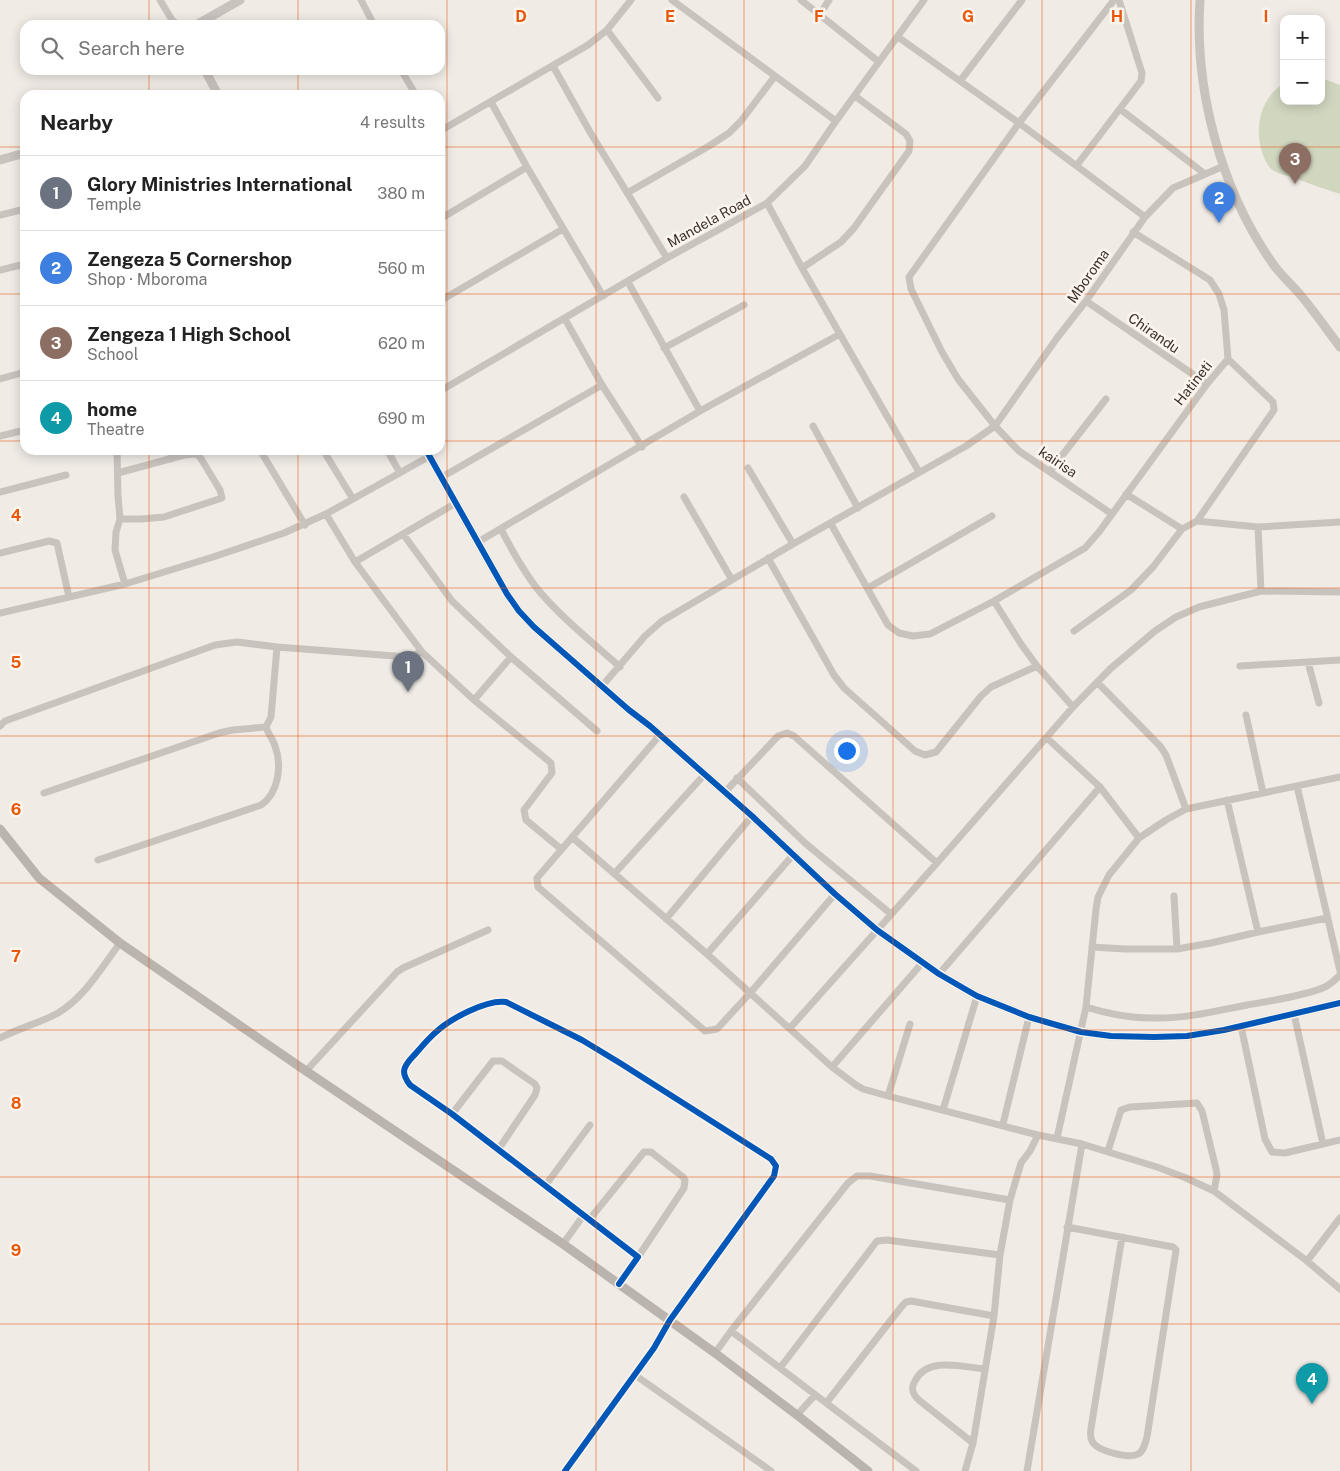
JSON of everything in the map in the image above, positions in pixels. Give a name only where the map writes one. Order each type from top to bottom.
[{"type":"main road","points":[[0,829],[39,878],[120,943],[563,1244],[670,1320],[868,1471]]},
{"type":"street","points":[[160,0],[172,20]]},
{"type":"street","points":[[205,20],[240,0]]},
{"type":"street","points":[[361,0],[371,20]]},
{"type":"street","points":[[445,128],[588,45],[607,30],[631,0]]},
{"type":"street","points":[[672,0],[836,121]]},
{"type":"street","points":[[801,0],[879,62]]},
{"type":"street","points":[[820,14],[829,0]]},
{"type":"street","name":"Mandela Road","points":[[445,388],[667,258],[767,203],[806,166],[836,121],[924,0]]},
{"type":"street","points":[[960,81],[1022,0]]},
{"type":"street","points":[[1019,123],[1114,0]]},
{"type":"street","points":[[1077,165],[1141,81],[1142,74],[1119,0]]},
{"type":"street","points":[[1200,0],[1198,20],[1203,86],[1211,126],[1224,166],[1244,215],[1256,238],[1274,266],[1302,297],[1340,347]]},
{"type":"street","points":[[607,30],[658,98]]},
{"type":"street","points":[[898,37],[1077,165],[1145,217]]},
{"type":"street","points":[[553,66],[667,258]]},
{"type":"street","points":[[208,75],[215,90]]},
{"type":"street","points":[[404,75],[413,90]]},
{"type":"street","points":[[627,193],[729,133],[775,76]]},
{"type":"street","points":[[802,268],[841,242],[854,228],[908,151],[910,141],[906,134],[856,96]]},
{"type":"street","points":[[491,102],[527,168],[604,296]]},
{"type":"street","points":[[1120,110],[1205,174]]},
{"type":"street","name":"kairisa","points":[[1019,123],[909,277],[911,289],[942,352],[970,395],[995,426],[1019,450],[1112,514]]},
{"type":"street","points":[[0,160],[20,154]]},
{"type":"street","name":"Mboroma","points":[[995,426],[1145,217],[1173,188],[1224,166]]},
{"type":"street","points":[[445,216],[527,168]]},
{"type":"street","points":[[767,203],[802,268],[919,472]]},
{"type":"street","points":[[0,215],[20,210]]},
{"type":"street","points":[[445,298],[563,229]]},
{"type":"street","name":"Hatineti","points":[[831,524],[888,625],[899,633],[913,636],[930,634],[994,601],[1085,548],[1094,539],[1206,384],[1228,359],[1224,310],[1219,294],[1210,280],[1133,232]]},
{"type":"street","points":[[0,270],[20,265]]},
{"type":"street","points":[[628,282],[700,411]]},
{"type":"street","name":"Chirandu","points":[[1086,301],[1206,384]]},
{"type":"street","points":[[664,348],[744,305]]},
{"type":"street","points":[[565,319],[602,385],[642,446]]},
{"type":"street","points":[[478,542],[700,411],[840,334]]},
{"type":"street","points":[[1074,631],[1131,590],[1143,579],[1182,529],[1197,521],[1274,410],[1273,402],[1228,359]]},
{"type":"street","points":[[0,379],[20,373]]},
{"type":"street","points":[[442,477],[602,385]]},
{"type":"street","points":[[1050,471],[1106,399]]},
{"type":"street","points":[[812,426],[858,508]]},
{"type":"street","points":[[602,686],[654,627],[768,558],[966,446],[995,426]]},
{"type":"street","points":[[0,436],[20,431]]},
{"type":"street","points":[[117,455],[120,519],[116,532],[115,550],[124,584]]},
{"type":"street","points":[[171,455],[171,459]]},
{"type":"street","points":[[118,473],[184,455],[198,455],[220,490],[222,498],[164,516],[141,520],[120,519]]},
{"type":"street","points":[[263,455],[305,525]]},
{"type":"street","points":[[326,455],[353,499]]},
{"type":"street","points":[[389,455],[400,473]]},
{"type":"street","points":[[0,613],[124,584],[213,558],[305,525],[400,473],[425,455]]},
{"type":"street","points":[[429,455],[507,594],[519,611],[752,816],[835,894],[877,930],[939,974],[977,996],[1029,1017],[1081,1032],[1111,1036],[1179,1036],[1224,1030],[1340,1003]]},
{"type":"street","points":[[748,468],[793,544]]},
{"type":"street","points":[[0,492],[66,475]]},
{"type":"street","points":[[1126,494],[1182,529]]},
{"type":"street","points":[[684,497],[732,580]]},
{"type":"street","points":[[355,562],[456,503]]},
{"type":"street","points":[[326,514],[355,562],[422,652],[474,700],[551,763],[552,773],[524,810],[524,814],[526,820],[561,849]]},
{"type":"street","points":[[868,588],[992,516]]},
{"type":"street","points":[[1197,521],[1258,527],[1340,522]]},
{"type":"street","points":[[1258,527],[1261,591]]},
{"type":"street","points":[[501,529],[536,587],[555,608],[620,667]]},
{"type":"street","points":[[403,534],[452,601],[511,657],[597,731]]},
{"type":"street","points":[[0,553],[49,541],[57,543],[69,597]]},
{"type":"street","points":[[768,558],[834,675],[844,688],[915,751],[925,755],[936,752],[981,696],[991,687],[1037,666]]},
{"type":"street","points":[[790,1028],[1073,707],[1134,648],[1155,631],[1176,617],[1199,607],[1261,591],[1340,592]]},
{"type":"street","points":[[994,601],[1037,666],[1073,707]]},
{"type":"street","points":[[0,726],[5,721],[215,645],[237,642],[408,657],[422,652]]},
{"type":"street","points":[[266,727],[271,717],[277,647]]},
{"type":"street","points":[[474,700],[511,657]]},
{"type":"street","points":[[1240,666],[1340,660]]},
{"type":"street","points":[[1308,662],[1319,703]]},
{"type":"street","points":[[1098,682],[1160,746],[1166,755],[1186,809]]},
{"type":"street","points":[[1246,715],[1263,793]]},
{"type":"street","points":[[44,793],[219,733],[266,727]]},
{"type":"street","points":[[98,860],[261,805],[269,800],[274,793],[278,762],[275,746],[266,727]]},
{"type":"street","points":[[725,792],[778,736],[786,734],[794,736],[937,863]]},
{"type":"street","points":[[660,735],[537,878],[538,887],[704,1031],[717,1029],[835,894]]},
{"type":"street","points":[[1047,738],[1100,787],[1139,838]]},
{"type":"street","points":[[615,874],[705,774]]},
{"type":"street","points":[[1057,1138],[1086,1007],[1096,909],[1102,887],[1108,875],[1139,838],[1186,809],[1340,776]]},
{"type":"street","points":[[737,778],[806,843],[891,914]]},
{"type":"street","points":[[1086,1007],[1107,1014],[1155,1019],[1188,1016],[1275,1000],[1324,987],[1332,983],[1340,973],[1297,786]]},
{"type":"street","points":[[939,974],[1100,787]]},
{"type":"street","points":[[1227,800],[1258,932]]},
{"type":"street","points":[[666,920],[752,816]]},
{"type":"street","points":[[572,836],[666,920],[751,992],[832,1067],[863,1089],[1003,1124],[1038,1135],[1082,1144],[1157,1167],[1214,1191],[1340,1289]]},
{"type":"street","points":[[707,954],[793,855]]},
{"type":"street","points":[[1174,896],[1177,949]]},
{"type":"street","points":[[1092,947],[1177,949],[1327,918]]},
{"type":"street","points":[[306,1071],[397,972],[488,930]]},
{"type":"street","points":[[0,1038],[18,1028],[47,1018],[66,1007],[84,991],[120,943]]},
{"type":"street","points":[[832,1067],[923,962]]},
{"type":"street","points":[[943,1110],[977,996]]},
{"type":"street","points":[[565,1471],[635,1375],[654,1348],[670,1320],[774,1176],[776,1166],[771,1159],[655,1083],[523,1010],[501,1001],[479,1007],[437,1031],[407,1063],[404,1071],[410,1085],[452,1114],[638,1258]]},
{"type":"street","points":[[1294,1014],[1322,1144]]},
{"type":"street","points":[[1003,1124],[1029,1017]]},
{"type":"street","points":[[888,1096],[910,1024]]},
{"type":"street","points":[[1241,1026],[1268,1148],[1272,1152],[1286,1153],[1340,1140]]},
{"type":"street","points":[[452,1114],[493,1061],[502,1061],[535,1084],[537,1088],[535,1095],[498,1150]]},
{"type":"street","points":[[1108,1151],[1121,1110],[1130,1107],[1197,1103],[1202,1111],[1216,1169],[1217,1175],[1214,1191]]},
{"type":"street","points":[[545,1186],[590,1125]]},
{"type":"street","points":[[965,1471],[973,1443],[994,1316],[1000,1255],[1010,1200],[1020,1162],[1030,1151],[1038,1135]]},
{"type":"street","points":[[1026,1471],[1082,1144]]},
{"type":"street","points":[[563,1244],[644,1152],[651,1152],[685,1180],[684,1188],[619,1284]]},
{"type":"street","points":[[714,1353],[848,1183],[857,1176],[870,1176],[1010,1200]]},
{"type":"street","points":[[1307,1262],[1340,1218]]},
{"type":"street","points":[[1067,1227],[1122,1237],[1173,1247],[1176,1250],[1147,1437],[1141,1452],[1130,1456],[1101,1450],[1096,1447],[1091,1439],[1092,1422],[1122,1237]]},
{"type":"street","points":[[780,1368],[877,1241],[887,1240],[1000,1255]]},
{"type":"street","points":[[827,1402],[906,1302],[911,1301],[994,1316]]},
{"type":"street","points":[[731,1331],[916,1471]]},
{"type":"street","points":[[973,1443],[914,1396],[912,1390],[916,1378],[931,1366],[942,1365],[984,1369]]},
{"type":"street","points":[[635,1375],[771,1471]]},
{"type":"street","points":[[797,1415],[815,1395]]},
{"type":"green space","points":[[1325,79],[1340,85],[1340,194],[1278,173],[1270,168],[1265,160],[1260,142],[1259,123],[1265,105],[1280,86],[1280,105],[1325,105]]},
{"type":"cycle path","points":[[429,455],[507,594],[534,627],[752,816],[835,894],[877,930],[939,974],[977,996],[1029,1017],[1081,1032],[1111,1036],[1187,1036],[1224,1030],[1340,1003]]},
{"type":"cycle path","points":[[565,1471],[654,1348],[670,1320],[774,1176],[776,1166],[771,1159],[620,1063],[582,1040],[506,1002],[479,1007],[450,1021],[431,1037],[407,1063],[404,1071],[410,1085],[452,1114],[638,1257],[619,1284]]},
{"type":"place","name":"Zengeza 1 High School","points":[[1295,184]]},
{"type":"place","name":"Zengeza 5 Cornershop","points":[[1219,223]]},
{"type":"place","name":"Glory Ministries International","points":[[408,692]]},
{"type":"place","name":"home","points":[[1312,1404]]}]
